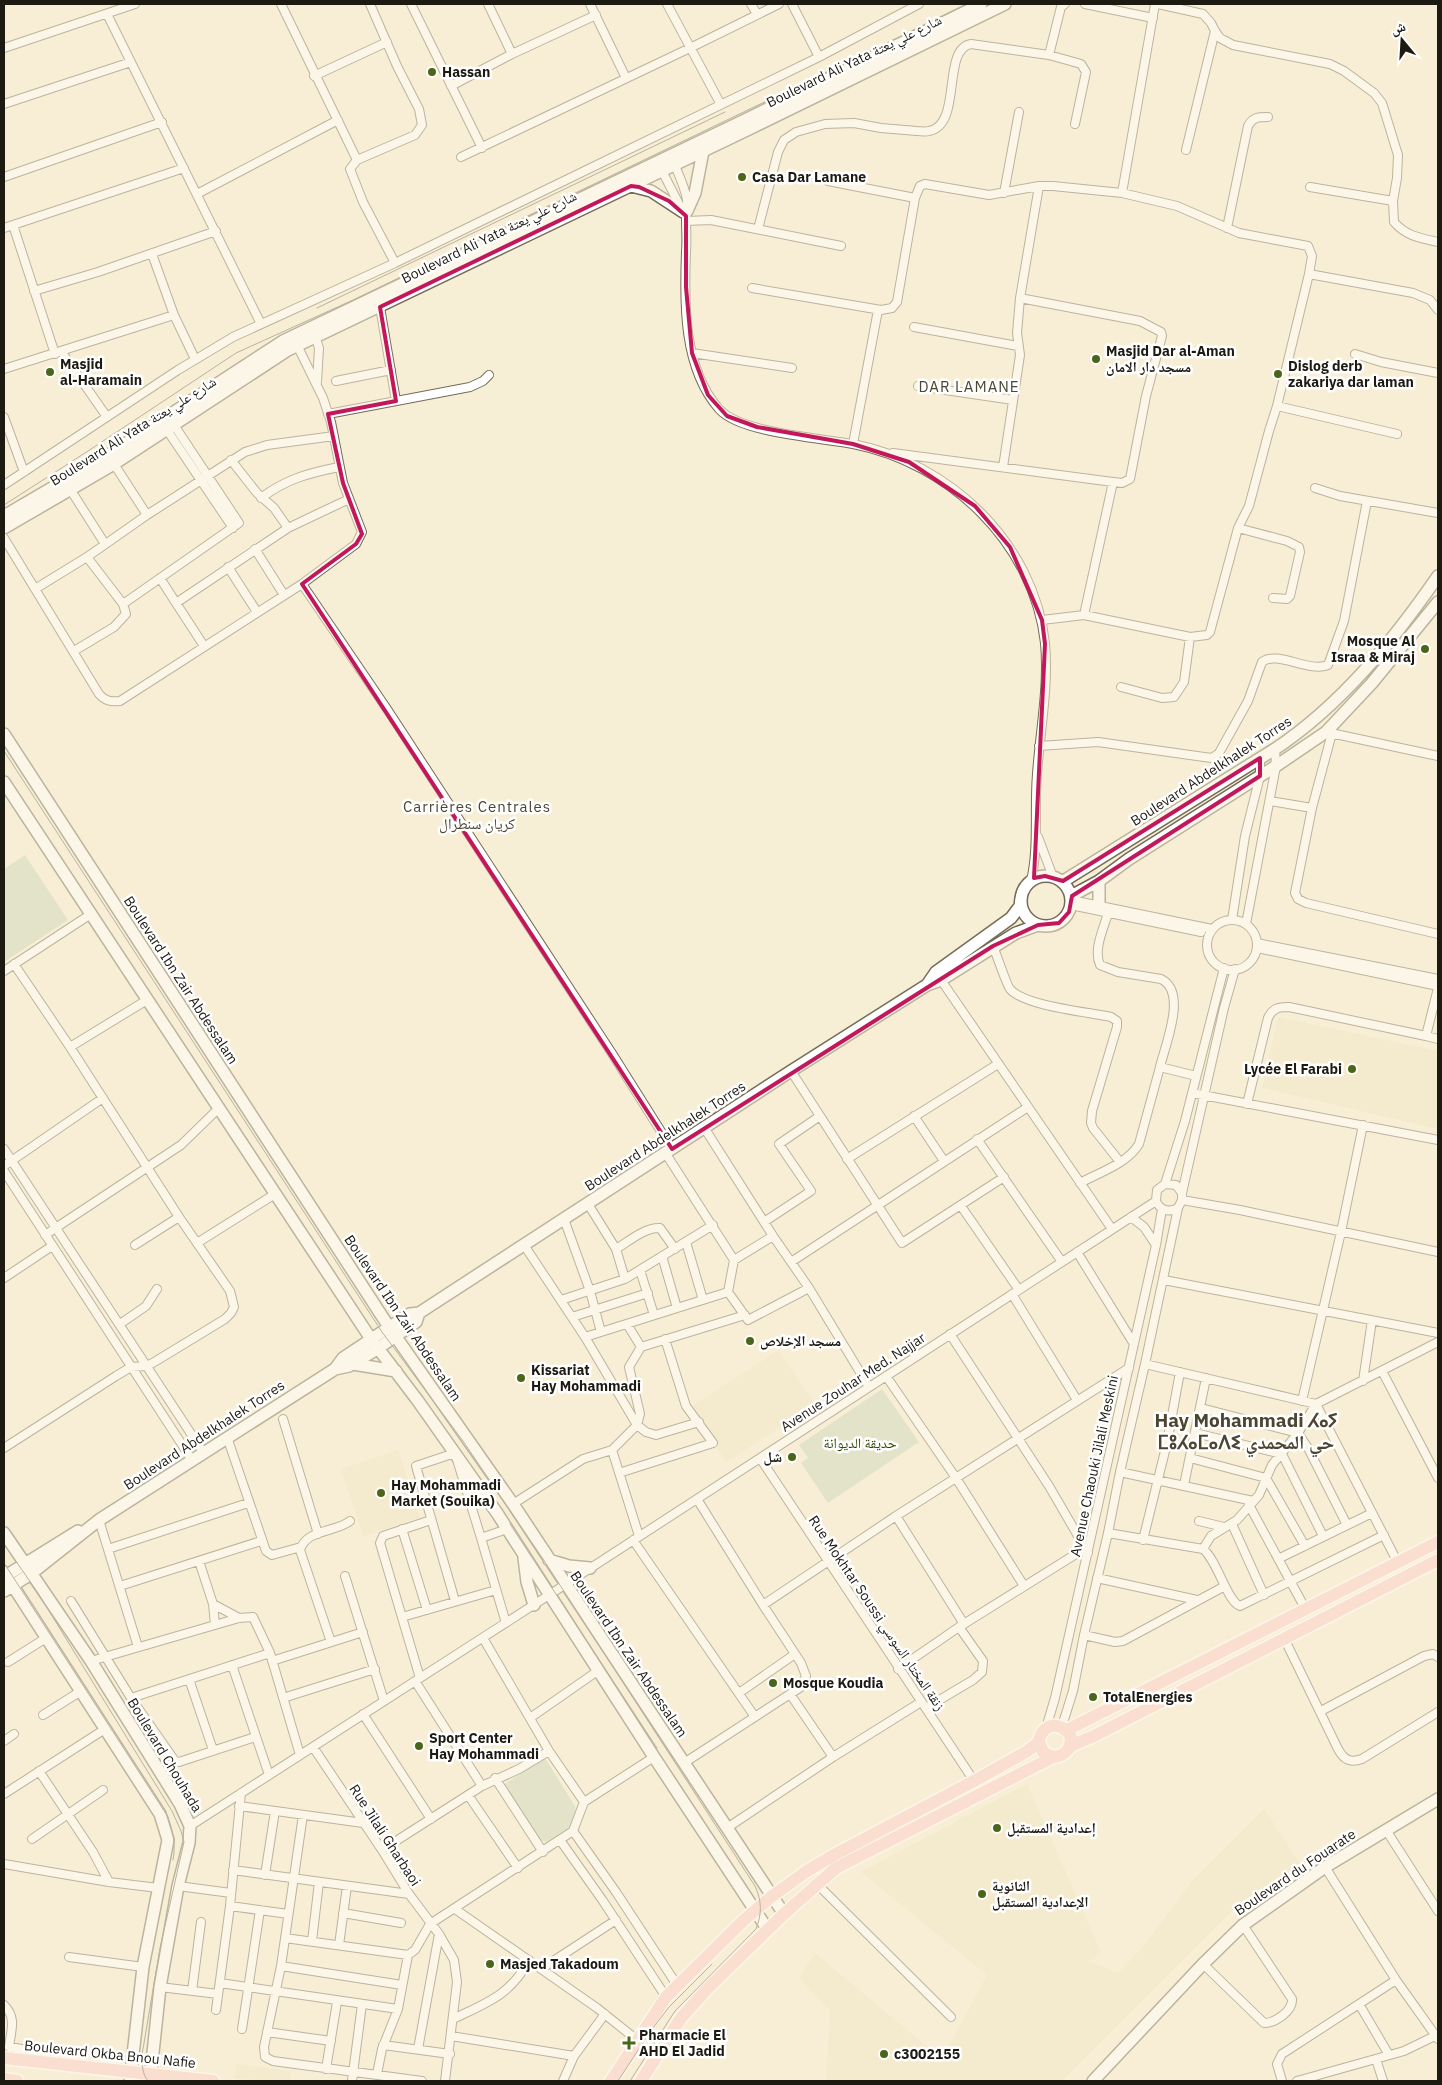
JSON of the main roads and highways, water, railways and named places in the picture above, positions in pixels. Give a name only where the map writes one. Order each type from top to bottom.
[{"type":"main road","points":[[1064,1728],[1306,1610],[1438,1542]]},
{"type":"main road","points":[[1070,1746],[1094,1736],[1438,1560]]},
{"type":"main road","points":[[641,2081],[680,2018],[784,1914],[836,1868],[854,1857],[1053,1757],[1064,1755],[1070,1746],[1070,1734],[1064,1728],[1056,1725],[1046,1728],[1039,1737],[1043,1752],[1053,1757]]},
{"type":"main road","points":[[611,2081],[666,1997],[754,1911],[771,1897],[807,1871],[834,1855],[974,1781],[1026,1752],[1039,1742]]},
{"type":"main road","name":"Boulevard Okba Bnou Nafie","points":[[7,2054],[32,2061],[130,2077],[213,2081]]},
{"type":"main road","points":[[4,2079],[17,2081]]},
{"type":"tram line","points":[[4,505],[236,353],[353,300],[968,4]]},
{"type":"tram line","points":[[317,308],[725,112]]},
{"type":"tram line","points":[[4,751],[382,1332],[463,1441],[545,1562],[755,1886],[760,1908],[756,1929],[675,2011],[630,2081]]},
{"type":"tram line","points":[[510,1524],[657,1748]]},
{"type":"tram line","points":[[4,1544],[38,1593],[172,1811],[184,1842],[160,1948],[142,2055],[143,2072],[148,2081]]},
{"type":"tram line","points":[[4,1563],[168,1817],[174,1839],[173,1860]]},
{"type":"tram line","points":[[618,2081],[669,2007],[712,1964]]},
{"type":"place","name":"Hassan","points":[[432,72]]},
{"type":"place","name":"Casa Dar Lamane","points":[[742,177]]},
{"type":"place","name":"Masjid Dar al-Aman مسجد دار الامان","points":[[1096,359]]},
{"type":"place","name":"Masjid al-Haramain","points":[[50,372]]},
{"type":"place","name":"Dislog derb zakariya dar laman","points":[[1278,374]]},
{"type":"place","name":"Mosque Al Israa & Miraj","points":[[1425,649]]},
{"type":"place","name":"Lycée El Farabi","points":[[1352,1069]]},
{"type":"place","name":"مسجد الإخلاص","points":[[750,1341]]},
{"type":"place","name":"Kissariat Hay Mohammadi","points":[[521,1378]]},
{"type":"place","name":"شل","points":[[792,1457]]},
{"type":"place","name":"Hay Mohammadi Market (Souika)","points":[[381,1493]]},
{"type":"place","name":"Mosque Koudia","points":[[773,1683]]},
{"type":"place","name":"TotalEnergies","points":[[1093,1697]]},
{"type":"place","name":"Sport Center Hay Mohammadi","points":[[419,1746]]},
{"type":"place","name":"إعدادية المستقبل","points":[[997,1828]]},
{"type":"place","name":"الثانوية الإعدادية المستقبل","points":[[982,1894]]},
{"type":"place","name":"Masjed Takadoum","points":[[490,1964]]},
{"type":"place","name":"Pharmacie El AHD El Jadid","points":[[629,2043]]},
{"type":"place","name":"c3002155","points":[[884,2054]]},
{"type":"district","name":"DAR LAMANE","points":[[969,387]]},
{"type":"district","name":"Carrières Centrales كريان سنطرال","points":[[477,816]]},
{"type":"district","name":"Hay Mohammadi ⵃⴰⵢ ⵎⵓⵃⴰⵎⴰⴷⵉ حي المحمدي","points":[[1246,1431]]},
{"type":"park label","name":"حديقة الديوانة","points":[[860,1443]]}]
